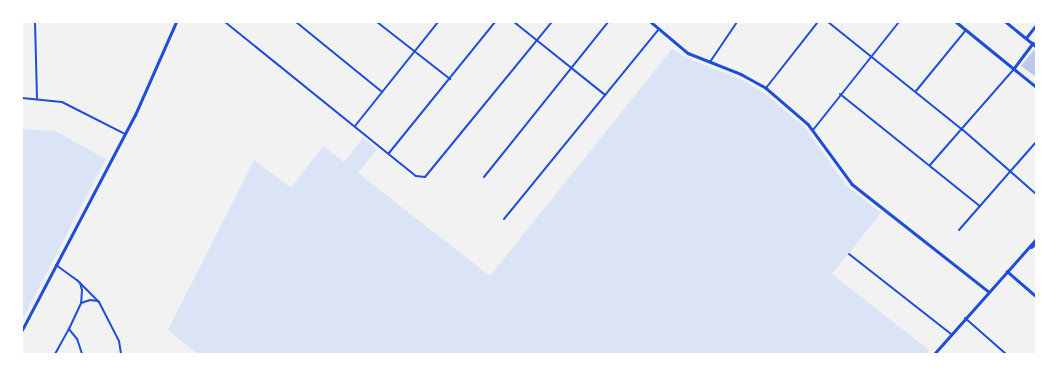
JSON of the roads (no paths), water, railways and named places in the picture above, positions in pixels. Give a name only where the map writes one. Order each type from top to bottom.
[{"type":"main road","points":[[956,22],[1036,87]]},
{"type":"main road","points":[[934,354],[1036,238]]},
{"type":"main road","points":[[1025,251],[1036,243]]},
{"type":"street","points":[[35,22],[38,98]]},
{"type":"street","points":[[22,330],[148,88],[176,22]]},
{"type":"street","points":[[225,22],[419,176],[429,175],[552,22]]},
{"type":"street","points":[[296,22],[382,92]]},
{"type":"street","points":[[377,22],[450,79]]},
{"type":"street","points":[[355,126],[438,22]]},
{"type":"street","points":[[389,153],[496,22]]},
{"type":"street","points":[[514,22],[605,95]]},
{"type":"street","points":[[484,176],[608,22]]},
{"type":"street","points":[[651,22],[658,30],[688,53],[766,88],[813,130],[852,184],[989,292]]},
{"type":"street","points":[[710,62],[737,22]]},
{"type":"street","points":[[766,88],[818,22]]},
{"type":"street","points":[[828,22],[916,91],[1036,194]]},
{"type":"street","points":[[813,130],[840,94],[899,22]]},
{"type":"street","points":[[1006,22],[1036,46]]},
{"type":"street","points":[[1026,38],[1036,25]]},
{"type":"street","points":[[504,219],[658,30]]},
{"type":"street","points":[[916,91],[966,30]]},
{"type":"street","points":[[930,165],[963,130],[1033,43]]},
{"type":"street","points":[[840,94],[980,206]]},
{"type":"street","points":[[22,98],[38,98],[62,102],[125,134]]},
{"type":"street","points":[[959,230],[1036,142]]},
{"type":"street","points":[[849,254],[951,334]]},
{"type":"street","points":[[56,265],[79,282],[99,302],[119,341],[121,354]]},
{"type":"street","points":[[1007,271],[1036,296]]},
{"type":"street","points":[[56,354],[81,303],[82,290],[79,282]]},
{"type":"street","points":[[81,303],[90,300],[99,302]]},
{"type":"street","points":[[965,318],[1006,354]]},
{"type":"street","points":[[69,329],[77,339],[82,354]]}]
